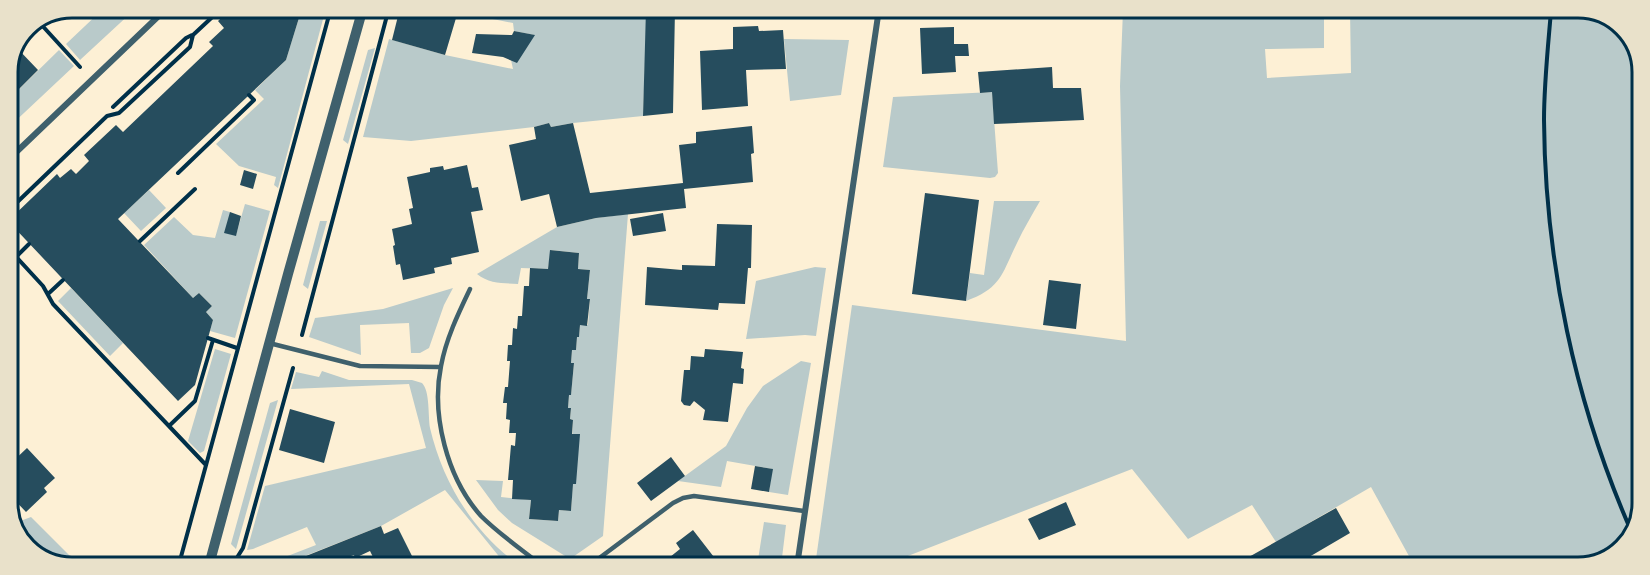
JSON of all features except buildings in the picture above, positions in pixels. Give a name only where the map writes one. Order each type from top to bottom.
[{"type":"street","points":[[18,150],[157,18]]},
{"type":"street","points":[[211,557],[360,18]]},
{"type":"street","points":[[798,557],[878,18]]},
{"type":"lane","points":[[470,289],[448,340],[440,367],[438,391],[443,440],[449,463],[458,482],[480,515],[531,557]]},
{"type":"lane","points":[[269,344],[360,366],[440,367]]},
{"type":"lane","points":[[601,557],[683,498],[694,496],[804,511]]},
{"type":"path","points":[[113,107],[186,38],[194,34],[211,18]]},
{"type":"path","points":[[181,557],[328,18]]},
{"type":"path","points":[[237,557],[243,548],[298,350],[386,18]]},
{"type":"path","points":[[1550,18],[1544,120],[1550,218],[1560,298],[1578,379],[1605,465],[1628,523]]},
{"type":"path","points":[[43,26],[81,67]]},
{"type":"path","points":[[18,202],[107,117],[119,113],[190,46],[194,34]]},
{"type":"path","points":[[178,172],[254,100],[249,95]]},
{"type":"path","points":[[140,241],[195,189]]},
{"type":"path","points":[[18,255],[29,244]]},
{"type":"path","points":[[18,259],[43,286],[53,304],[205,464]]},
{"type":"path","points":[[48,294],[63,280]]},
{"type":"path","points":[[169,426],[195,401],[211,339],[237,348]]},
{"type":"shaded area","points":[[93,18],[125,18],[80,60],[66,44]]},
{"type":"shaded area","points":[[299,18],[323,18],[278,188],[274,185],[276,177],[239,166],[216,144],[264,99],[255,90],[286,60]]},
{"type":"shaded area","points":[[488,18],[647,18],[643,116],[551,127],[549,123],[534,127],[411,141],[363,137],[389,39],[445,55],[513,69],[511,60],[534,35],[514,31],[513,23]]},
{"type":"shaded area","points":[[1123,18],[1324,18],[1324,48],[1265,49],[1267,78],[1351,73],[1350,18],[1578,18],[1595,21],[1616,34],[1628,51],[1632,68],[1632,510],[1621,536],[1608,548],[1585,557],[1410,557],[1371,487],[1276,542],[1252,505],[1188,539],[1132,469],[905,557],[816,557],[852,305],[1126,341],[1120,86]]},
{"type":"shaded area","points":[[784,39],[849,40],[841,95],[790,101]]},
{"type":"shaded area","points":[[375,48],[348,144],[343,140],[368,50]]},
{"type":"shaded area","points":[[59,50],[74,66],[18,119],[18,90]]},
{"type":"shaded area","points":[[992,92],[998,173],[995,177],[883,167],[893,97]]},
{"type":"shaded area","points":[[149,190],[166,208],[141,231],[124,213]]},
{"type":"shaded area","points":[[994,201],[1040,201],[1022,232],[1004,271],[994,285],[966,301],[970,273],[984,275]]},
{"type":"shaded area","points":[[245,204],[270,211],[235,338],[210,331],[213,320],[206,312],[212,306],[199,293],[193,298],[144,245],[174,217],[193,235],[215,238],[223,210],[230,212],[236,235]]},
{"type":"shaded area","points":[[628,214],[603,536],[573,557],[567,557],[512,523],[498,510],[476,480],[503,481],[501,497],[531,500],[529,519],[558,521],[559,510],[571,511],[573,420],[570,419],[571,409],[568,408],[574,364],[571,363],[572,350],[576,350],[580,325],[588,325],[590,300],[587,299],[590,270],[578,269],[579,253],[551,250],[548,269],[521,268],[518,284],[491,281],[477,274],[557,227],[596,218]]},
{"type":"shaded area","points":[[320,221],[327,221],[308,289],[303,285]]},
{"type":"shaded area","points":[[815,267],[826,268],[816,336],[746,339],[756,281]]},
{"type":"shaded area","points":[[71,288],[123,343],[110,356],[58,301]]},
{"type":"shaded area","points":[[453,288],[444,305],[429,348],[420,353],[411,353],[409,323],[360,325],[361,355],[309,337],[315,318],[383,309]]},
{"type":"shaded area","points":[[215,349],[231,354],[204,451],[200,453],[188,441]]},
{"type":"shaded area","points":[[801,361],[811,363],[788,495],[769,492],[772,469],[727,461],[721,487],[678,481],[726,446],[747,408],[763,386]]},
{"type":"shaded area","points":[[322,371],[349,380],[412,380],[422,383],[426,392],[430,428],[452,487],[474,522],[509,557],[499,557],[445,490],[381,526],[302,557],[285,557],[316,545],[307,527],[247,550],[265,486],[426,448],[409,384],[291,389],[296,372],[319,377]]},
{"type":"shaded area","points":[[278,400],[236,549],[231,544],[270,403]]},
{"type":"shaded area","points":[[31,517],[71,557],[55,554],[36,544],[21,521]]},
{"type":"shaded area","points":[[764,522],[786,525],[782,557],[758,557]]}]
